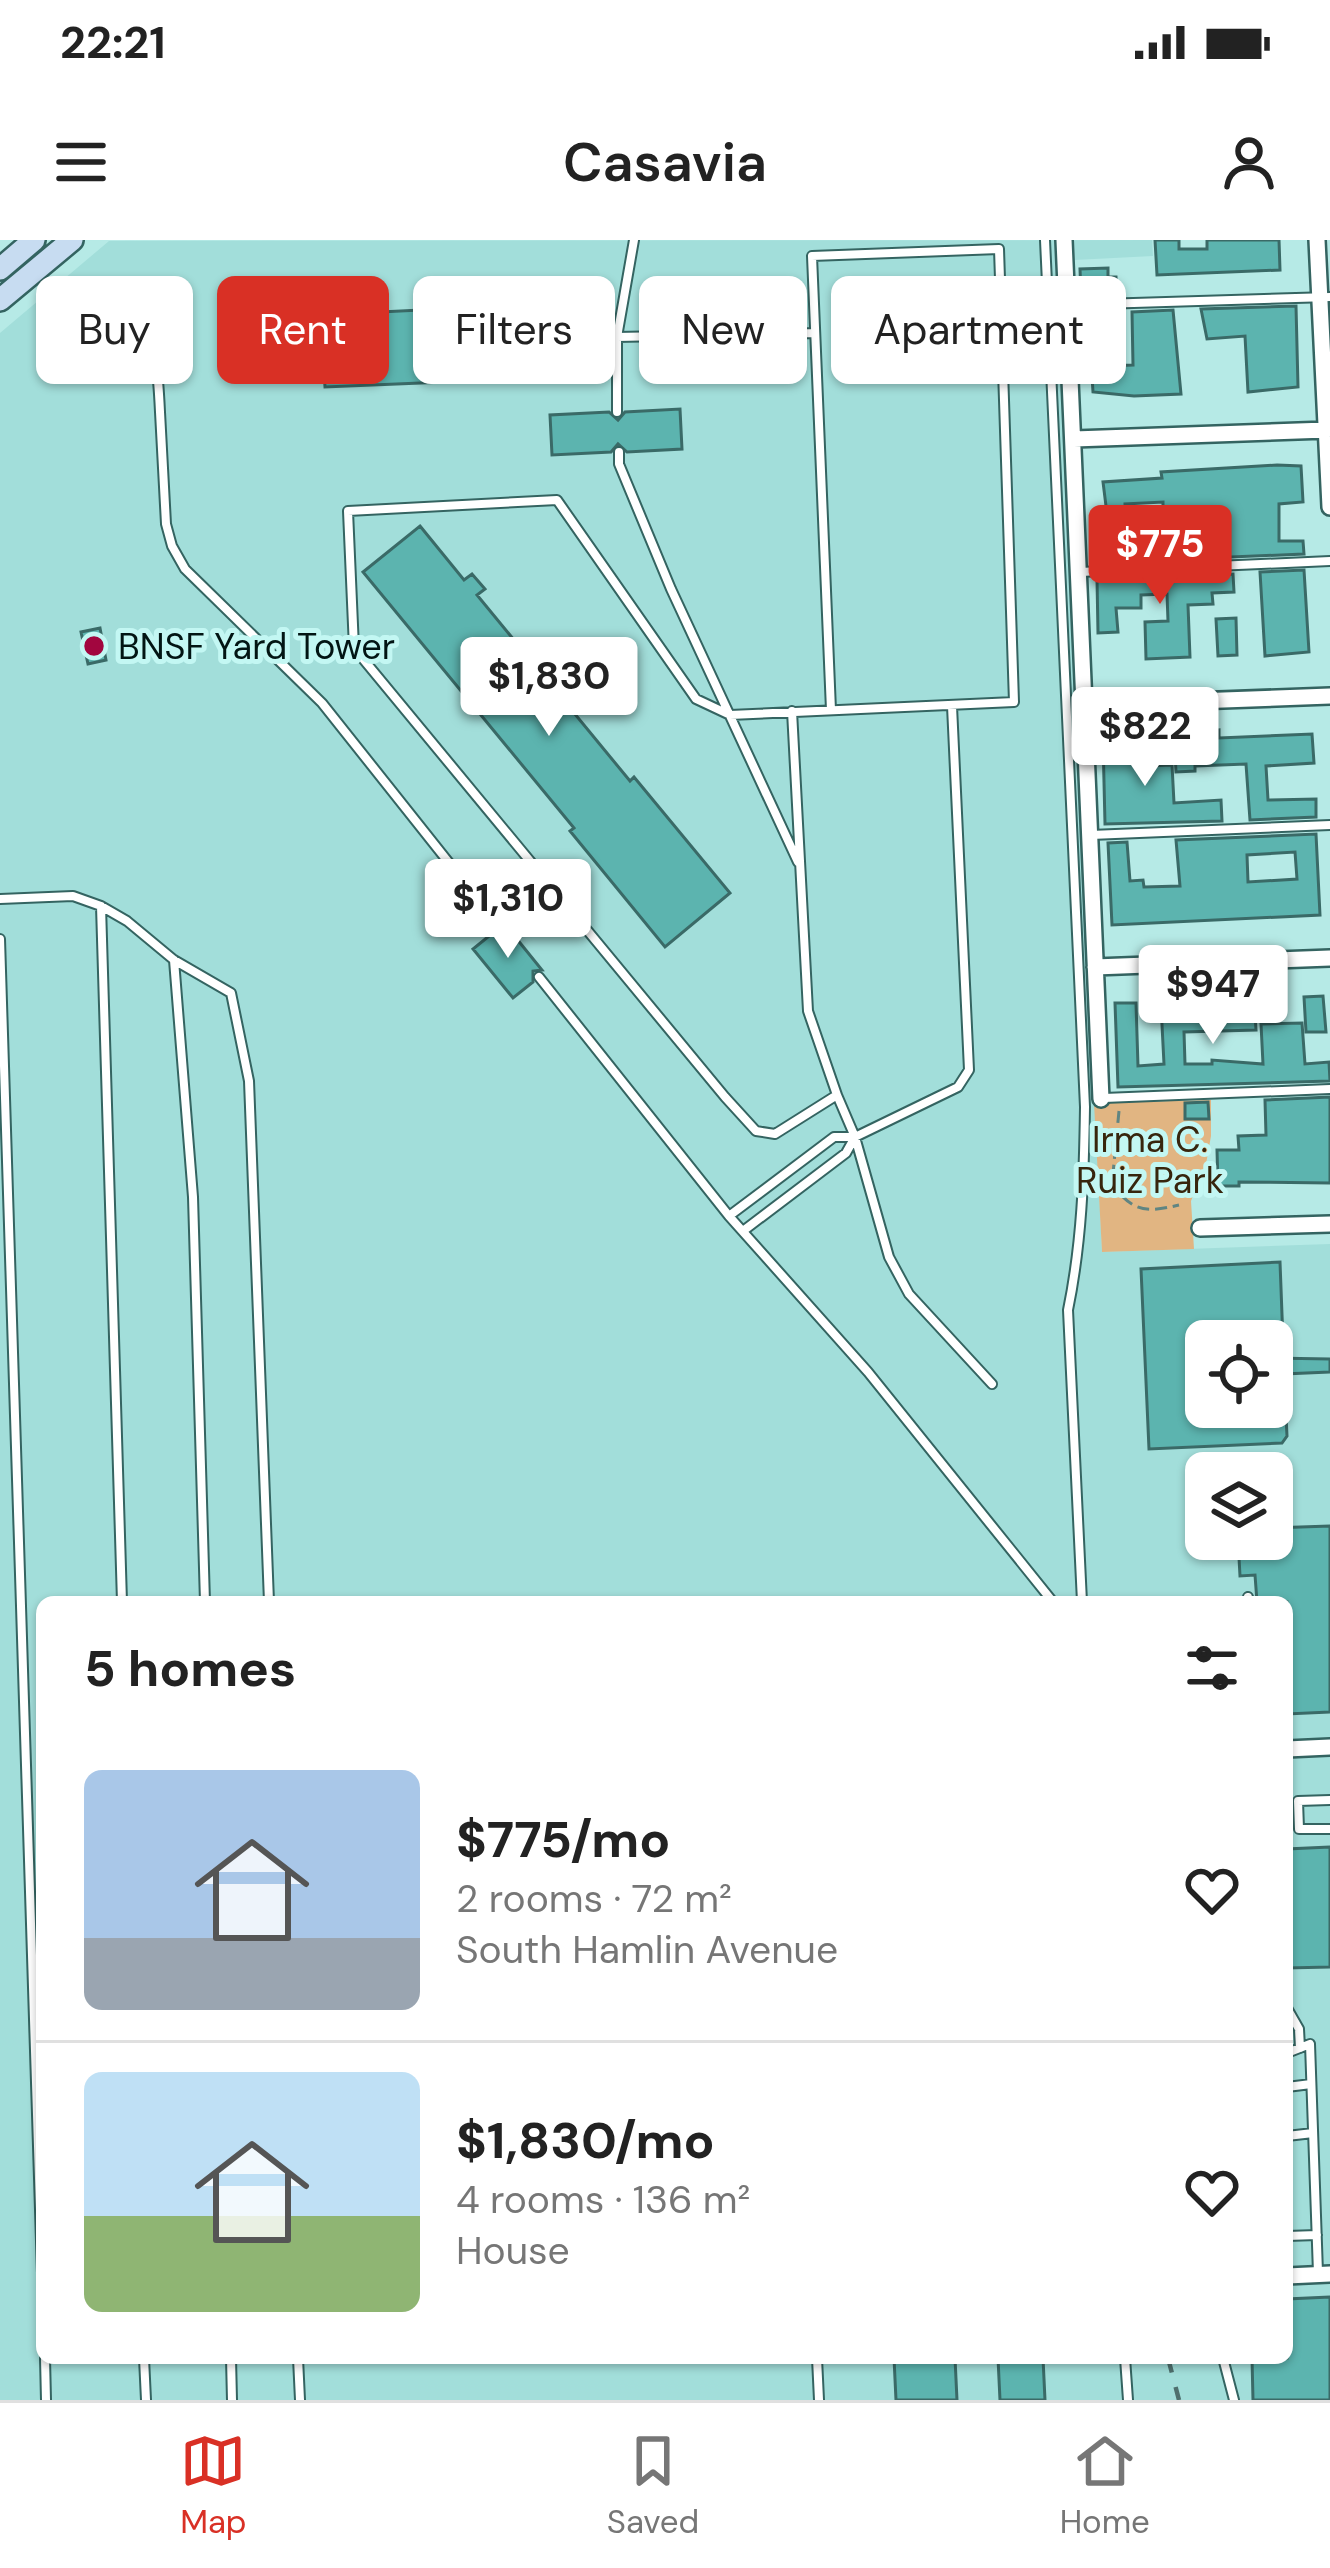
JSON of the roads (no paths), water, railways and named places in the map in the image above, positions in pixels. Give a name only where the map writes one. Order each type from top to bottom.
[{"type":"main road","points":[[0,269],[34,240]]},
{"type":"main road","points":[[0,300],[71,240]]},
{"type":"street","points":[[1064,240],[1066,276]]},
{"type":"street","points":[[1317,240],[1325,297],[1330,507]]},
{"type":"street","points":[[1072,384],[1095,967],[1110,1098]]},
{"type":"street","points":[[1074,439],[1326,430]]},
{"type":"street","points":[[1085,705],[1330,696]]},
{"type":"street","points":[[1095,967],[1330,958]]},
{"type":"street","points":[[1200,1228],[1330,1224]]},
{"type":"street","points":[[1293,1749],[1330,1747]]},
{"type":"street","points":[[1293,2276],[1324,2274]]},
{"type":"lane","points":[[617,412],[617,337],[634,240]]},
{"type":"lane","points":[[1045,240],[1084,1107],[1084,1193],[1068,1310],[1082,1596]]},
{"type":"lane","points":[[831,710],[812,256],[999,249],[1014,702],[730,715],[696,699],[556,500],[348,511],[354,648],[725,1097],[756,1131],[775,1134],[837,1095]]},
{"type":"lane","points":[[1126,303],[1325,297]]},
{"type":"lane","points":[[617,337],[815,333]]},
{"type":"lane","points":[[159,384],[166,524],[184,569],[322,703],[500,927]]},
{"type":"lane","points":[[619,452],[619,464],[650,541],[801,868]]},
{"type":"lane","points":[[1080,572],[1330,561]]},
{"type":"lane","points":[[729,1216],[834,1137],[854,1137],[958,1087],[969,1070],[952,706]]},
{"type":"lane","points":[[792,711],[808,1011],[854,1137],[889,1257],[909,1294],[992,1384]]},
{"type":"lane","points":[[1090,836],[1330,825]]},
{"type":"lane","points":[[0,898],[73,896],[101,906],[174,960],[231,993],[249,1081],[268,1596]]},
{"type":"lane","points":[[101,906],[122,1596]]},
{"type":"lane","points":[[0,939],[36,2082]]},
{"type":"lane","points":[[174,960],[193,1197],[206,1596]]},
{"type":"lane","points":[[539,977],[729,1216],[868,1372],[1048,1596]]},
{"type":"lane","points":[[1110,1098],[1330,1089]]},
{"type":"lane","points":[[743,1231],[846,1153],[854,1137]]},
{"type":"lane","points":[[1330,1800],[1298,1801],[1299,1829],[1330,1828]]},
{"type":"lane","points":[[1293,2018],[1300,2029],[1300,2048]]},
{"type":"lane","points":[[1293,2051],[1310,2044],[1317,2235],[1324,2274]]},
{"type":"lane","points":[[1293,2086],[1311,2084]]},
{"type":"lane","points":[[1293,2135],[1313,2133]]},
{"type":"lane","points":[[1293,2236],[1317,2235]]},
{"type":"lane","points":[[45,2364],[46,2400]]},
{"type":"lane","points":[[144,2364],[146,2400]]},
{"type":"lane","points":[[231,2364],[232,2400]]},
{"type":"lane","points":[[298,2364],[299,2400]]},
{"type":"lane","points":[[817,2364],[819,2400]]},
{"type":"lane","points":[[1125,2364],[1128,2400]]},
{"type":"lane","points":[[1225,2364],[1234,2400]]},
{"type":"railway","points":[[1170,2364],[1179,2400]]},
{"type":"place","name":"BNSF Yard Tower","points":[[94,646]]},
{"type":"park label","name":"Irma C. Ruiz Park","points":[[1150,1160]]}]
